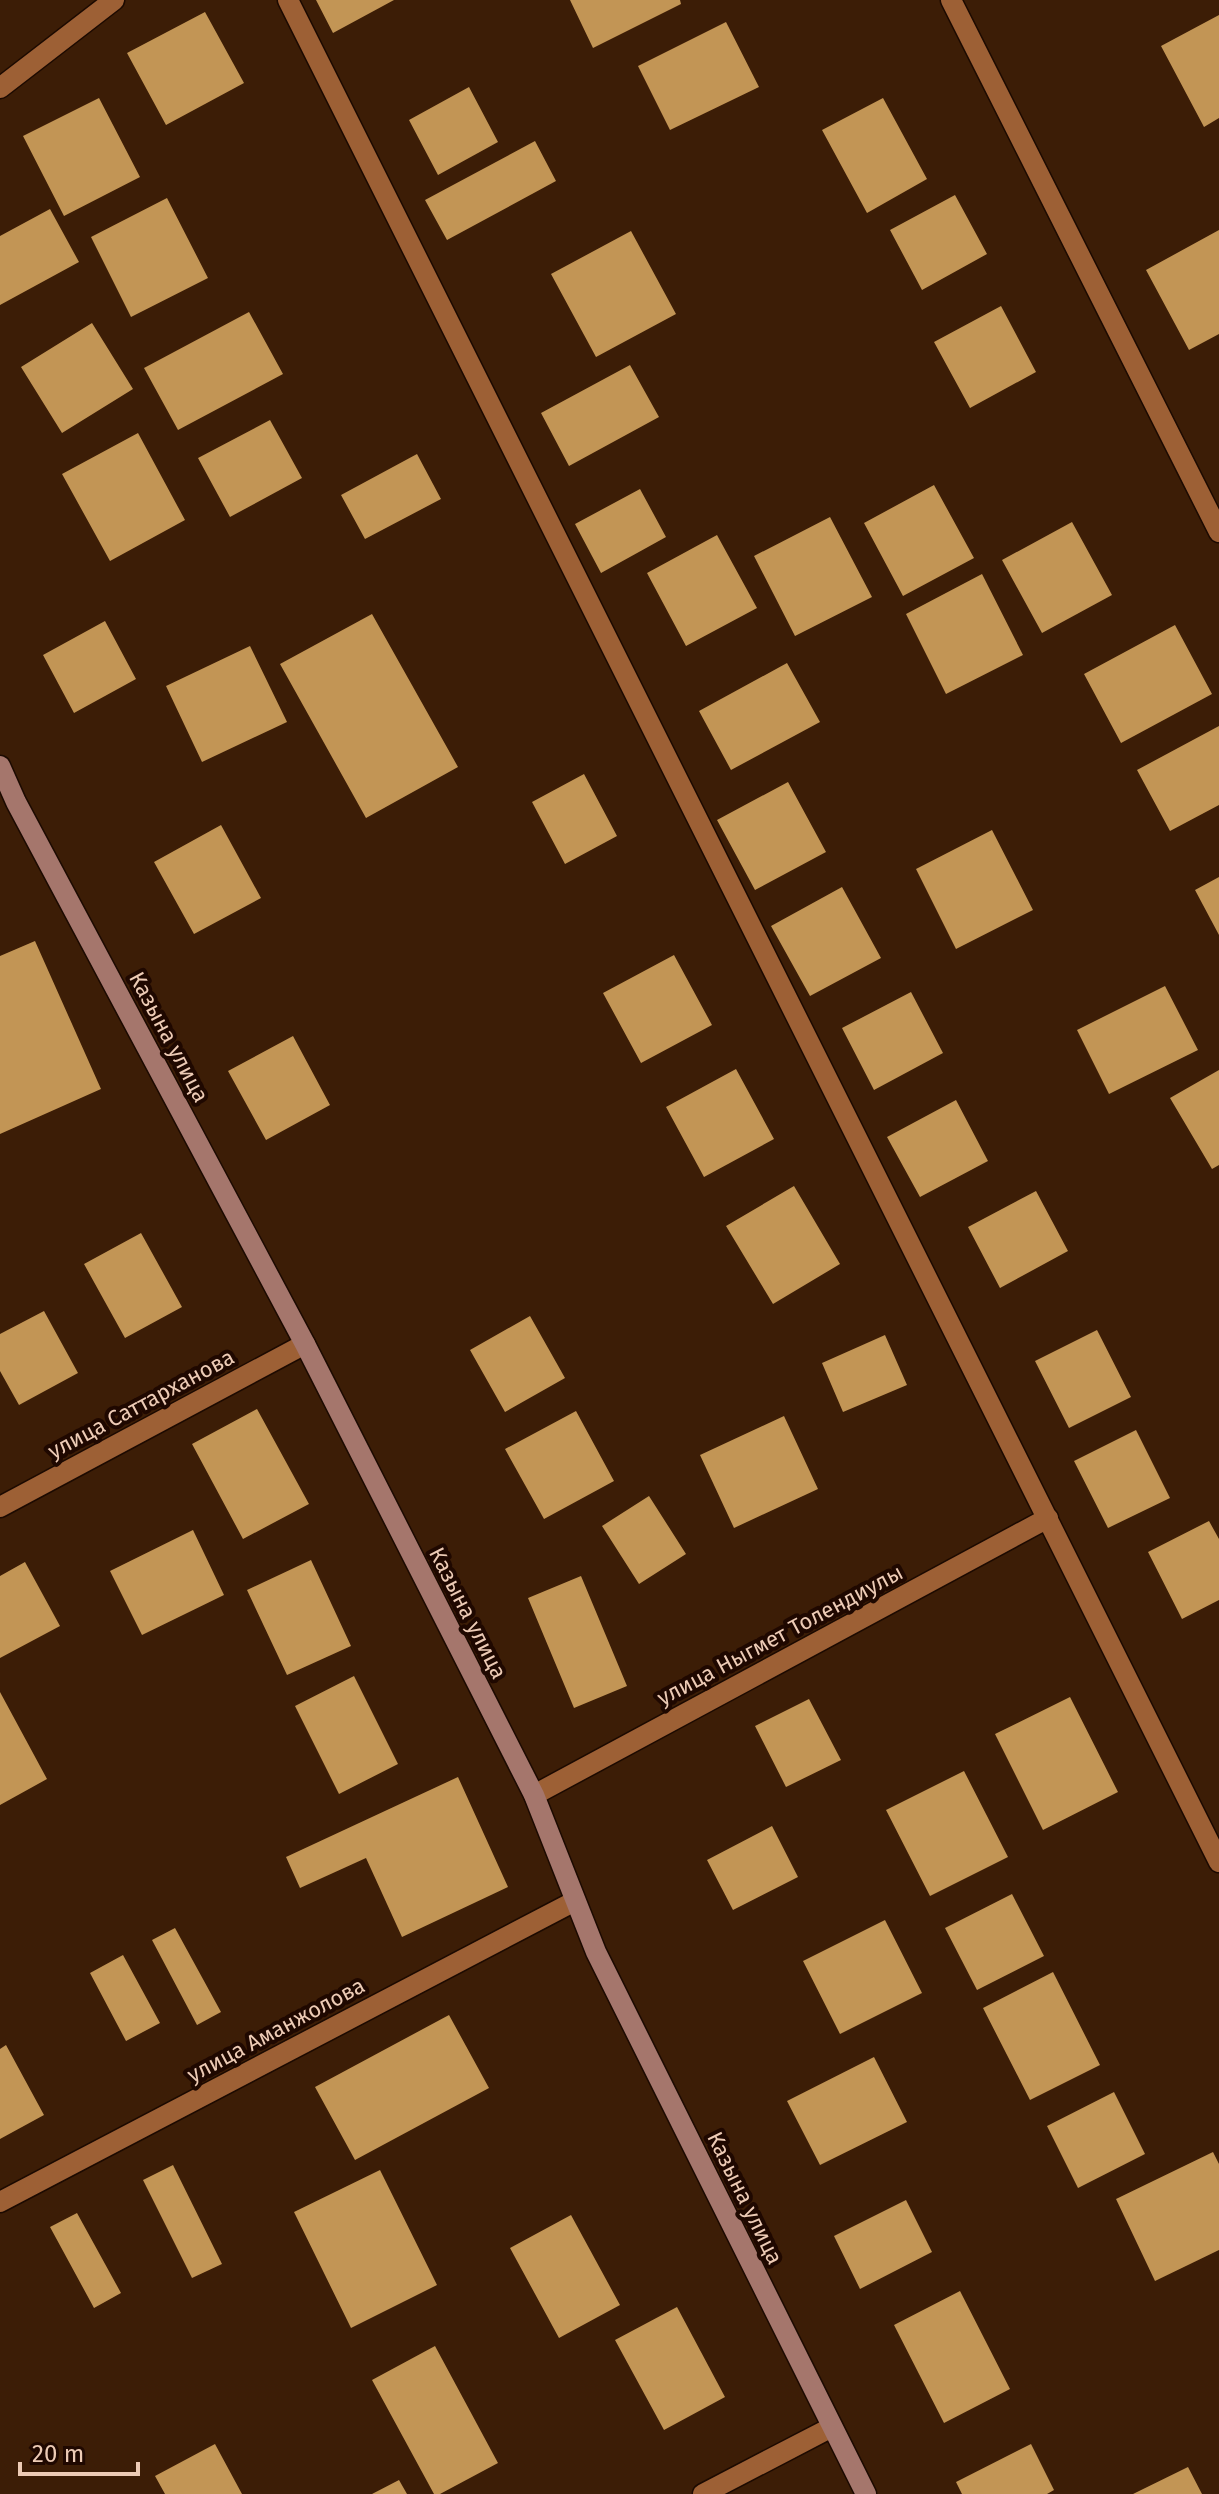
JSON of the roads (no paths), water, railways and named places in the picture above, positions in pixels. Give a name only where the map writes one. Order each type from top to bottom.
[{"type":"street","points":[[0,88],[114,0]]},
{"type":"street","points":[[288,0],[1219,1862]]},
{"type":"street","points":[[951,0],[1219,532]]},
{"type":"street","name":"Казына улица","points":[[0,766],[8,806],[305,1344],[534,1795],[603,1966],[866,2494]]},
{"type":"street","name":"улица Саттарханова","points":[[0,1507],[305,1344]]},
{"type":"street","name":"улица Ныгмет Толендиулы","points":[[534,1795],[1048,1518]]},
{"type":"street","name":"улица Аманжолова","points":[[0,2202],[575,1901]]},
{"type":"street","points":[[703,2494],[832,2427]]}]
